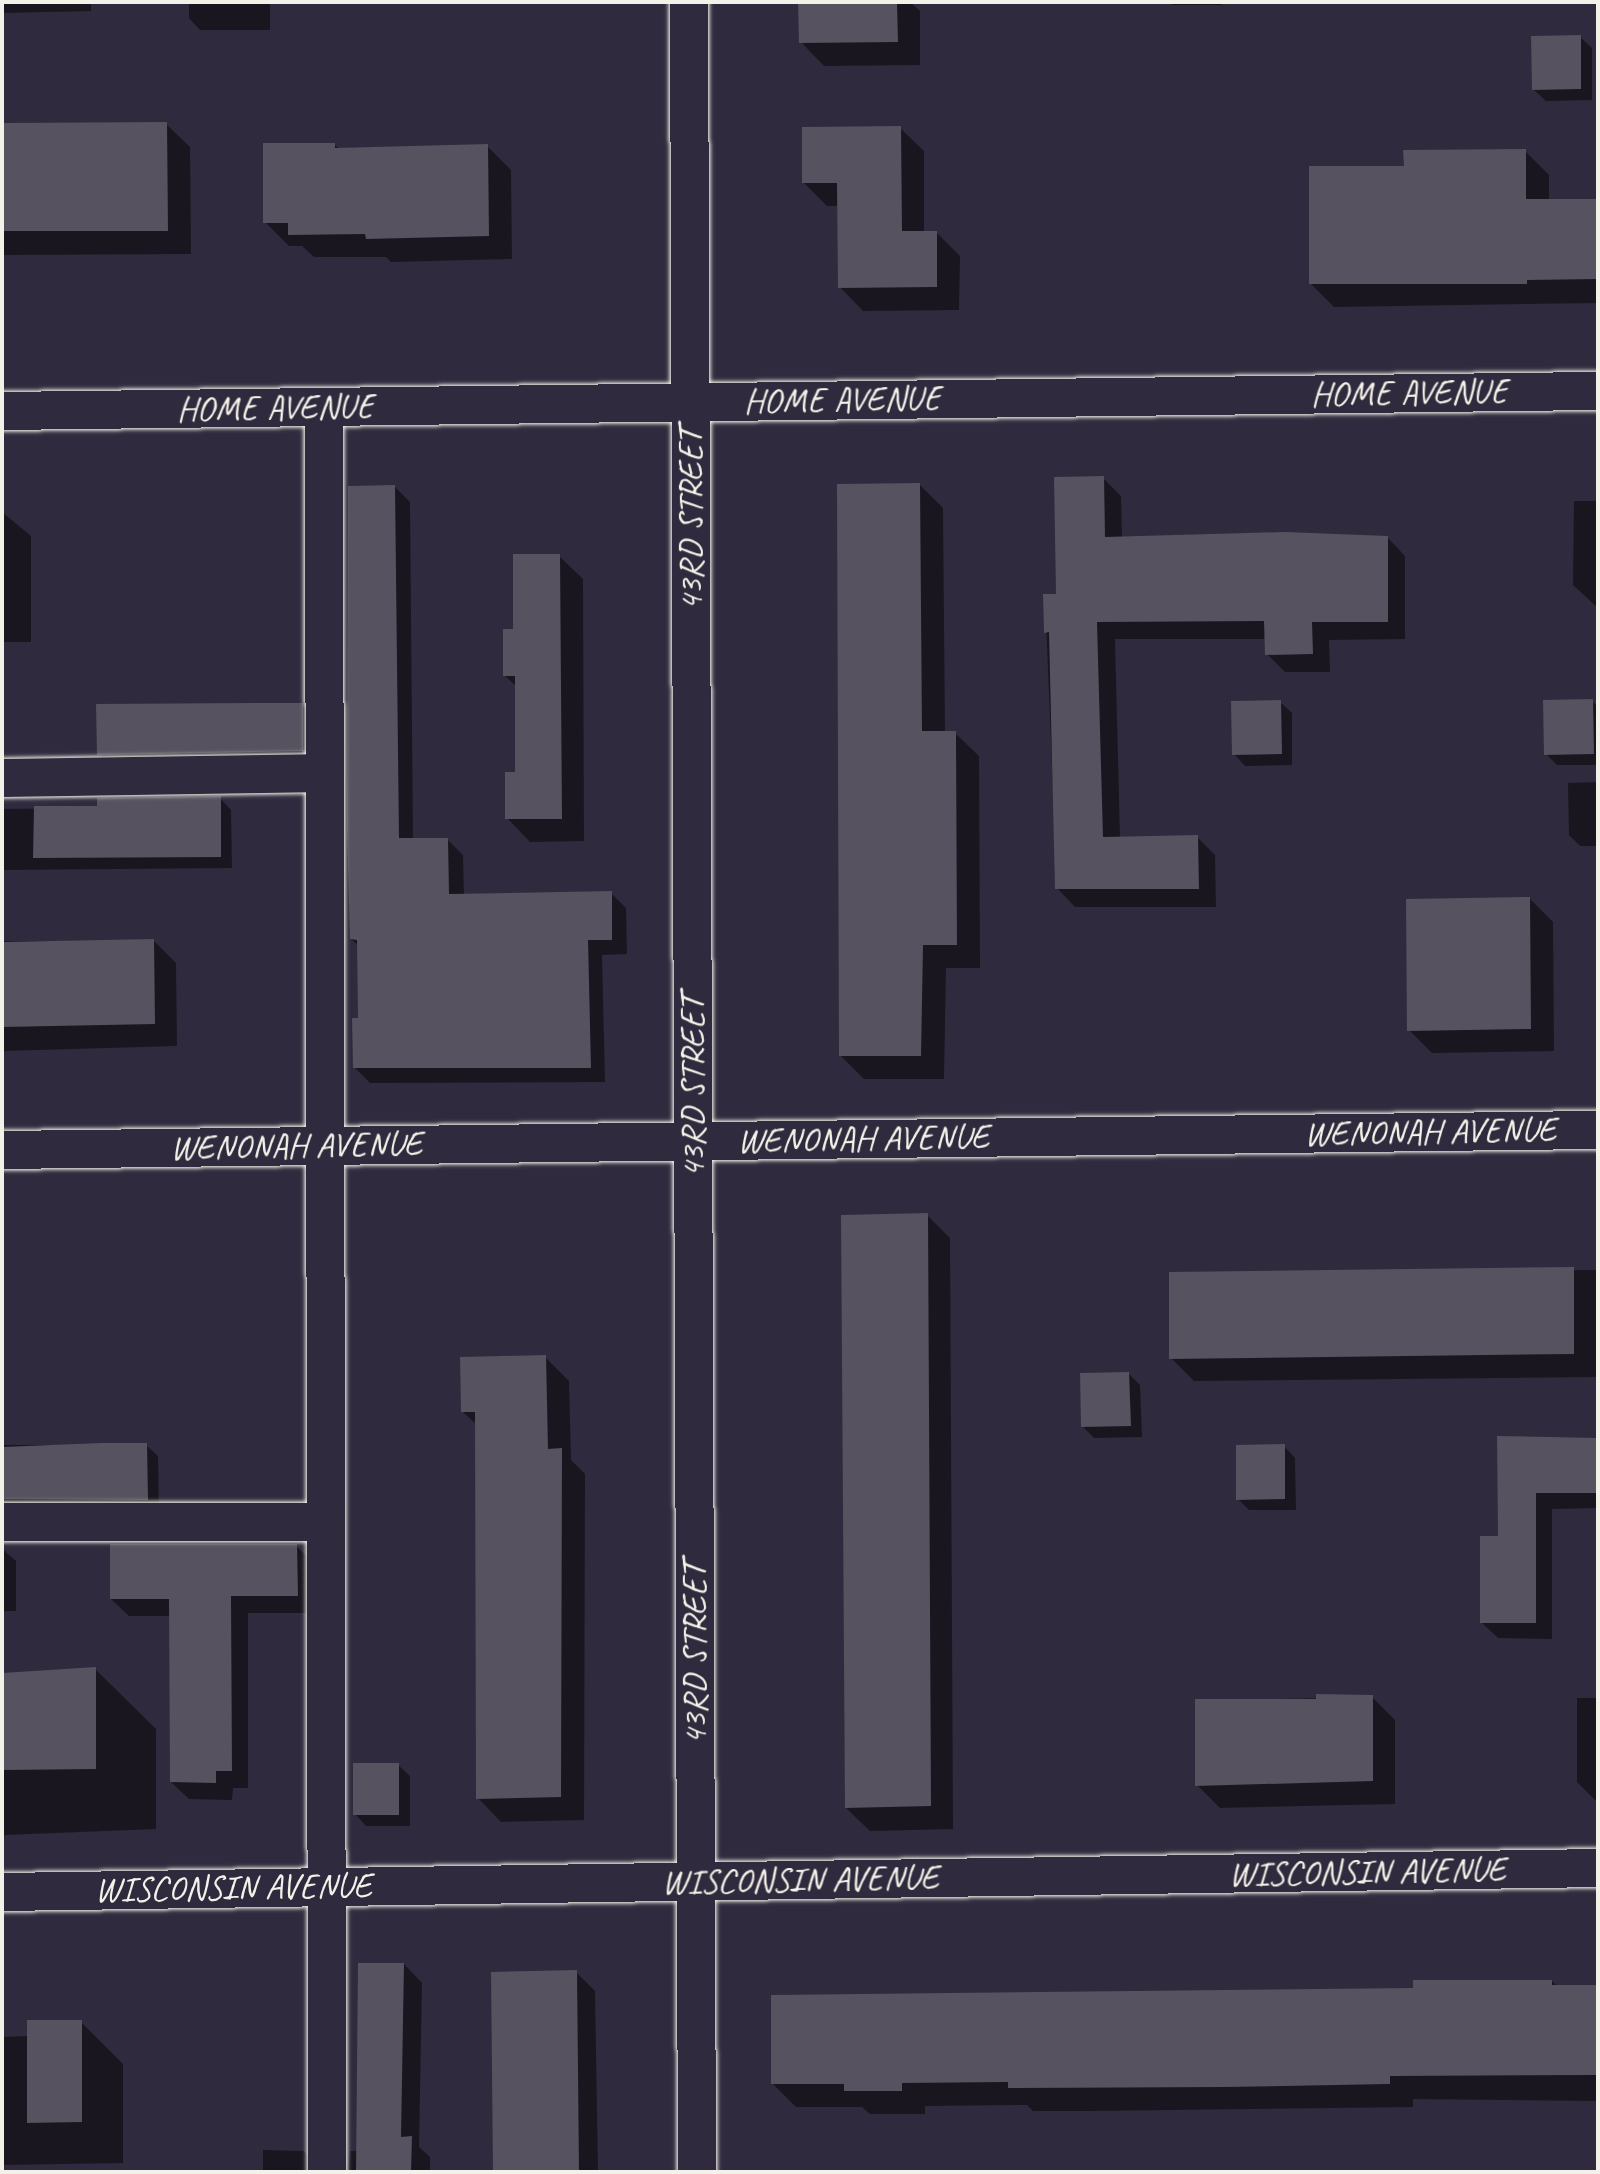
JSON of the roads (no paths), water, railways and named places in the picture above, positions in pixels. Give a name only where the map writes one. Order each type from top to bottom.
[{"type":"street","name":"43RD STREET","points":[[689,2],[697,2172]]},
{"type":"street","name":"HOME AVENUE","points":[[2,411],[1598,391]]},
{"type":"street","points":[[324,407],[327,2172]]},
{"type":"street","points":[[2,778],[325,773]]},
{"type":"street","name":"WENONAH AVENUE","points":[[2,1150],[1598,1130]]},
{"type":"street","points":[[2,1522],[326,1522]]},
{"type":"street","name":"WISCONSIN AVENUE","points":[[2,1892],[1598,1868]]}]
